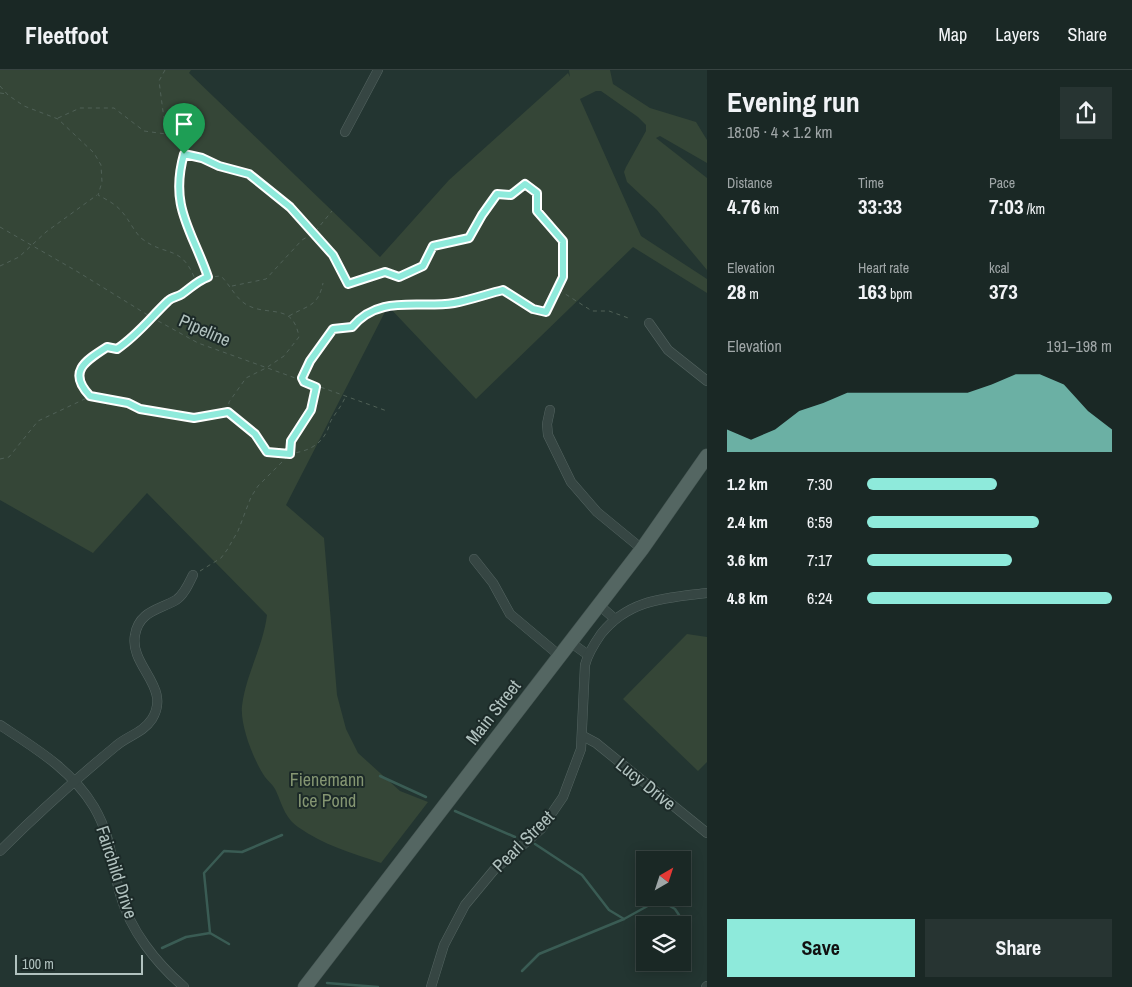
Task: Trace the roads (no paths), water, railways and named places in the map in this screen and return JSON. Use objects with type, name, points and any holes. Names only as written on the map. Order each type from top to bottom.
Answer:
[{"type":"main road","name":"Main Street","points":[[305,987],[642,549],[707,456]]},
{"type":"street","points":[[345,132],[378,70]]},
{"type":"street","points":[[648,323],[668,350],[707,381]]},
{"type":"street","points":[[550,410],[547,424],[548,435],[571,482],[597,512],[642,549]]},
{"type":"street","points":[[474,559],[493,583],[510,614],[560,656]]},
{"type":"street","points":[[0,851],[120,742],[144,729],[153,717],[156,708],[156,692],[152,681],[137,657],[134,646],[136,628],[150,612],[178,598],[193,575]]},
{"type":"street","name":"Pearl Street","points":[[431,987],[444,945],[466,905],[494,870],[541,829],[558,805],[577,764],[583,736],[583,695],[588,655],[600,636],[615,619],[631,608],[645,602],[707,593]]},
{"type":"street","points":[[599,605],[615,619]]},
{"type":"street","points":[[570,642],[588,655]]},
{"type":"street","name":"Fairchild Drive","points":[[0,725],[51,760],[75,782],[94,808],[110,841],[119,891],[127,913],[154,956],[184,987]]},
{"type":"street","name":"Lucy Drive","points":[[583,736],[596,743],[707,833]]},
{"type":"waterway","points":[[380,776],[426,797]]},
{"type":"waterway","points":[[455,811],[515,837]]},
{"type":"waterway","points":[[210,933],[204,873],[224,851],[242,852],[282,835]]},
{"type":"waterway","points":[[535,844],[582,875],[609,910],[624,919]]},
{"type":"waterway","points":[[522,971],[539,954],[624,919],[653,903],[663,902],[675,909],[679,915]]},
{"type":"waterway","points":[[162,948],[186,937],[210,933],[229,944]]},
{"type":"waterway","points":[[327,983],[378,987]]},
{"type":"park label","name":"Fienemann Ice Pond","points":[[327,790]]}]
